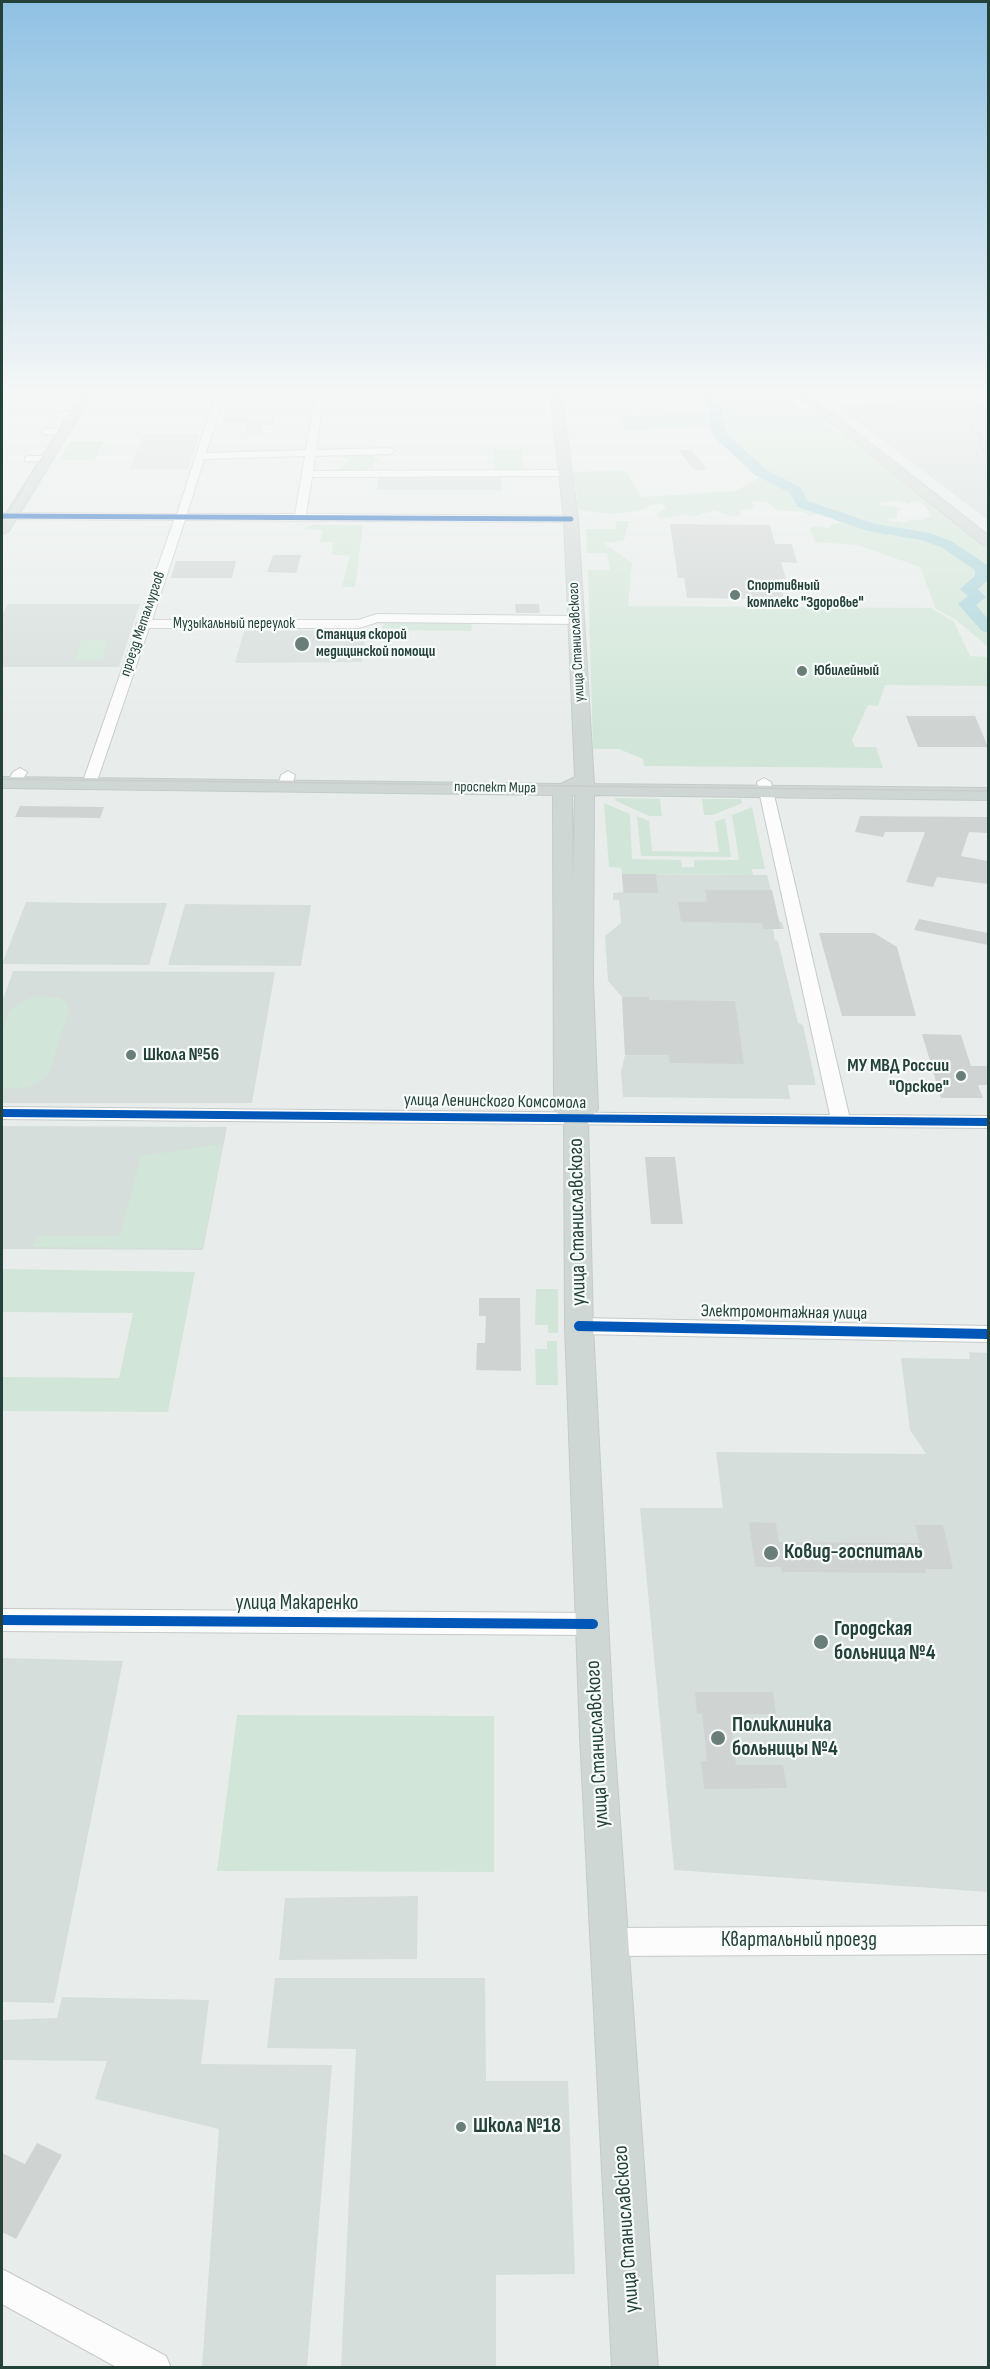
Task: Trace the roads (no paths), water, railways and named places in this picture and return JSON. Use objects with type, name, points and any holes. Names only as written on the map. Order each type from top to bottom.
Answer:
[{"type":"main road","name":"улица Станиславского","points":[[570,507],[576,620],[577,787],[566,1109],[576,1119],[579,1326],[597,1736],[635,2367]]},
{"type":"main road","points":[[943,507],[988,542]]},
{"type":"main road","points":[[2,531],[7,516]]},
{"type":"main road","name":"проспект Мира","points":[[9,778],[765,788],[988,794]]},
{"type":"main road","name":"проспект Мира","points":[[765,788],[988,783]]},
{"type":"street","name":"проезд Металлургов","points":[[91,778],[142,624],[185,507]]},
{"type":"street","points":[[300,519],[302,507]]},
{"type":"street","points":[[7,516],[571,519]]},
{"type":"street","name":"Музыкальный переулок","points":[[142,624],[359,624],[377,618],[576,620]]},
{"type":"street","points":[[765,788],[841,1121]]},
{"type":"street","name":"улица Ленинского Комсомола","points":[[2,1113],[988,1122]]},
{"type":"street","name":"Электромонтажная улица","points":[[579,1326],[988,1334]]},
{"type":"street","name":"улица Макаренко","points":[[2,1620],[593,1624]]},
{"type":"street","name":"Квартальный проезд","points":[[610,1942],[988,1940]]},
{"type":"street","points":[[2,2286],[147,2366]]},
{"type":"waterway","points":[[812,507],[873,528],[924,536],[946,544],[982,568],[983,577],[968,589],[978,597],[966,604],[988,628]]},
{"type":"tram line","points":[[2,521],[11,507]]},
{"type":"tram line","points":[[2,779],[988,791]]},
{"type":"place","name":"Спортивный комплекс \"Здоровье\"","points":[[735,595]]},
{"type":"place","name":"Станция скорой медицинской помощи","points":[[302,644]]},
{"type":"place","name":"Юбилейный","points":[[802,671]]},
{"type":"place","name":"Школа №56","points":[[131,1055]]},
{"type":"place","name":"МУ МВД России \"Орское\"","points":[[961,1076]]},
{"type":"place","name":"Ковид-госпиталь","points":[[771,1553]]},
{"type":"place","name":"Городская больница №4","points":[[821,1642]]},
{"type":"place","name":"Поликлиника больницы №4","points":[[718,1738]]},
{"type":"place","name":"Школа №18","points":[[461,2127]]}]
